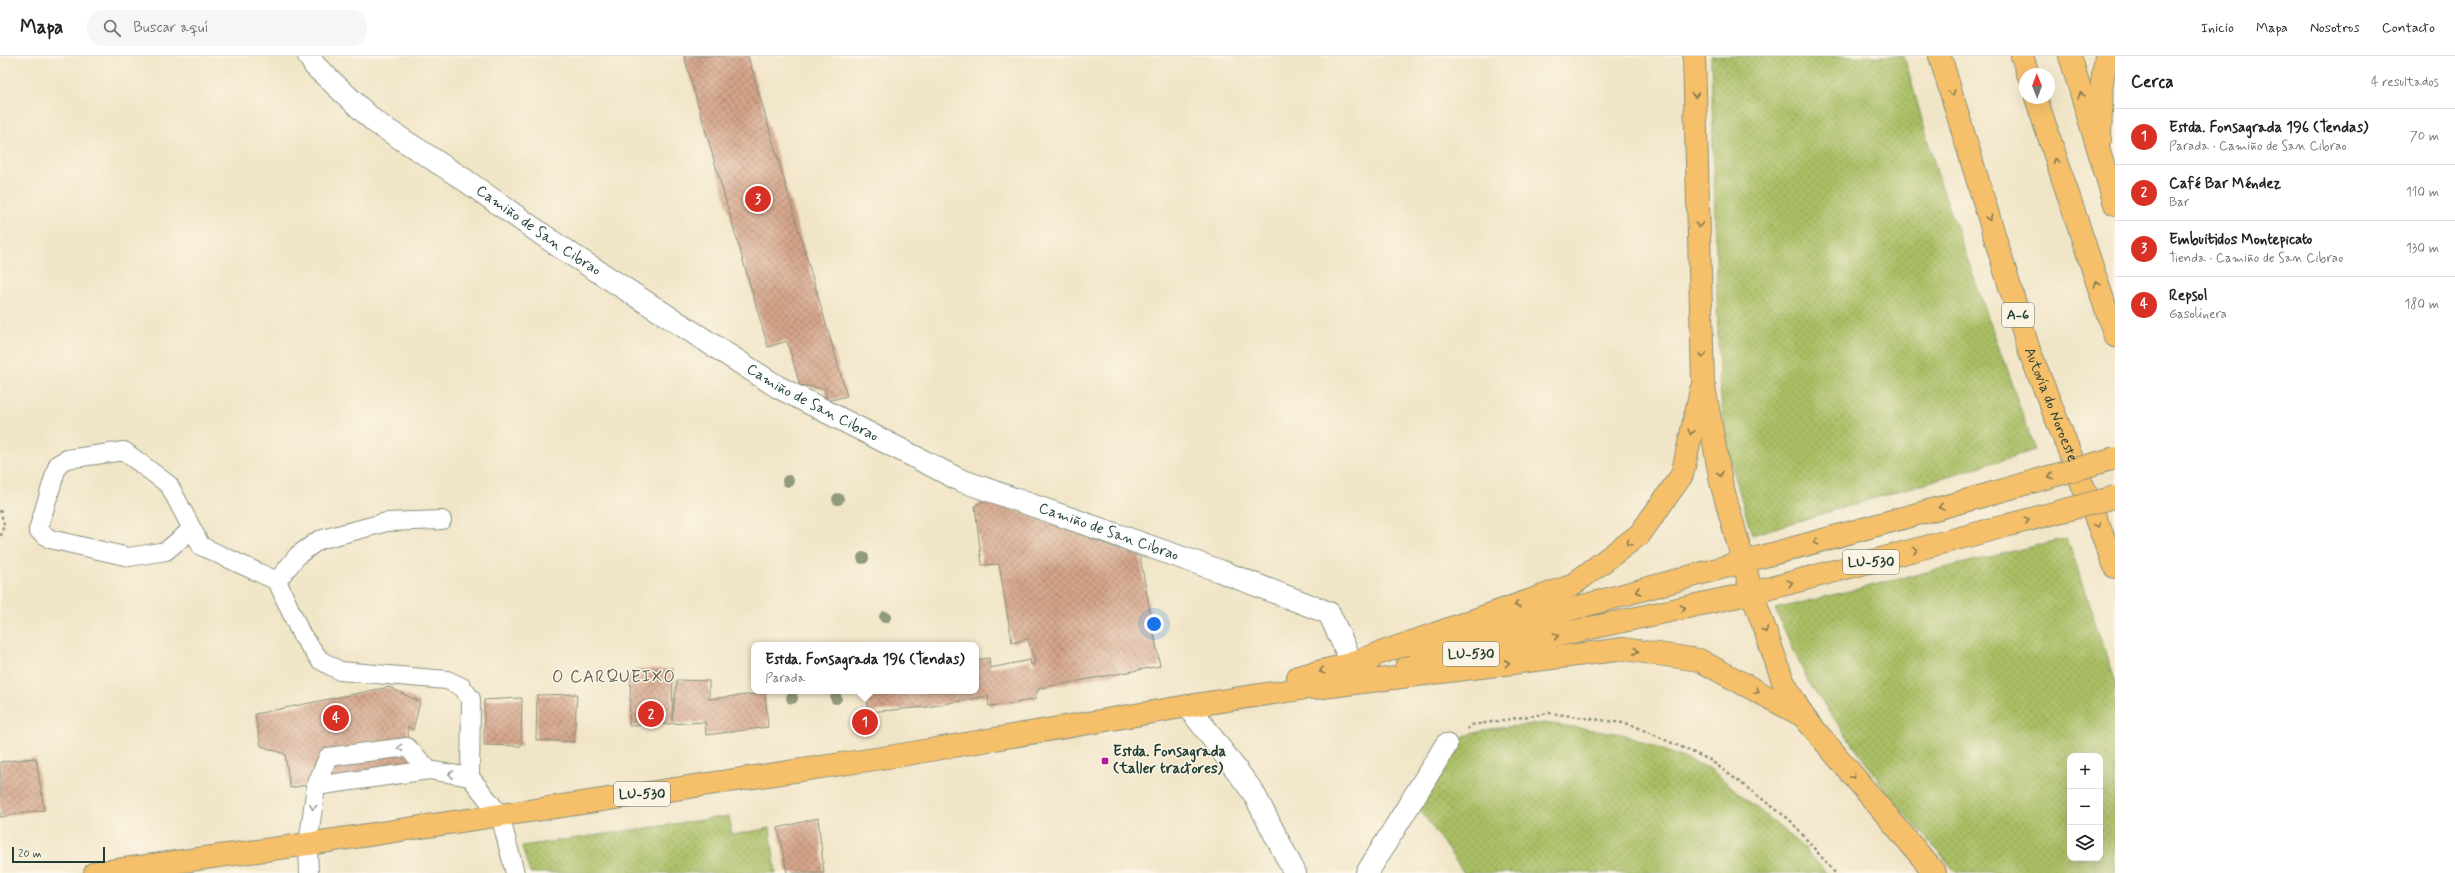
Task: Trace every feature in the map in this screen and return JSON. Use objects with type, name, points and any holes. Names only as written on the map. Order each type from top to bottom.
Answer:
[{"type":"main road","points":[[1694,56],[1703,381],[1721,482],[1752,593],[1783,681],[1803,716],[1935,873]]},
{"type":"main road","name":"Autovía do Noroeste","points":[[1940,56],[2029,350],[2115,567]]},
{"type":"main road","points":[[2022,56],[2026,68]]},
{"type":"main road","points":[[2070,56],[2100,160],[2115,204]]},
{"type":"main road","points":[[2100,160],[2102,83],[2106,56]]},
{"type":"main road","points":[[2038,104],[2115,336]]},
{"type":"main road","points":[[1352,663],[1571,586],[1640,534],[1682,475],[1703,381]]},
{"type":"main road","name":"LU-530","points":[[1188,706],[1352,663],[1503,628],[2115,458]]},
{"type":"main road","name":"LU-530","points":[[95,873],[308,844],[895,756],[1188,706],[1315,688],[1752,593],[2115,496]]},
{"type":"main road","points":[[1315,688],[1624,649],[1699,660],[1803,716]]},
{"type":"street","name":"Camiño de San Cibrao","points":[[308,56],[315,66],[375,122],[462,178],[560,247],[778,387],[960,480],[1220,571],[1330,613],[1352,663]]},
{"type":"street","points":[[1188,706],[1253,792],[1295,873]]},
{"type":"street","points":[[1367,873],[1446,744]]},
{"type":"lane","points":[[192,529],[166,551],[129,557],[50,539],[38,530],[58,464],[67,459],[124,451],[169,485],[201,546],[277,581],[301,634],[320,660],[340,671],[447,680],[462,687],[471,699],[470,778],[500,815],[515,873]]},
{"type":"lane","points":[[277,581],[298,555],[319,540],[386,522],[442,520]]},
{"type":"lane","points":[[309,873],[308,844],[316,786],[328,757],[407,747],[429,770]]},
{"type":"lane","points":[[316,786],[429,770],[470,778]]},
{"type":"path","points":[[0,510],[4,524],[0,539]]},
{"type":"path","points":[[1446,744],[1472,725],[1549,713],[1630,724],[1710,760],[1790,820],[1835,873]]},
{"type":"green space","points":[[1711,56],[1904,56],[1938,176],[2035,450],[1752,535],[1726,446],[1719,379]]},
{"type":"green space","points":[[2067,538],[2115,682],[2115,873],[1957,873],[1891,798],[1808,682],[1775,609]]},
{"type":"green space","points":[[1544,723],[1622,734],[1709,768],[1803,847],[1827,873],[1464,873],[1417,805],[1464,736],[1490,729]]},
{"type":"green space","points":[[729,816],[732,835],[770,828],[776,873],[530,873],[522,846]]},
{"type":"building","points":[[684,56],[748,56],[847,396],[827,401],[825,389],[800,385],[787,341],[768,347]]},
{"type":"building","points":[[986,499],[1140,557],[1160,666],[1040,688],[1035,695],[1036,699],[1008,704],[989,706],[988,696],[927,707],[868,712],[866,694],[979,694],[979,660],[989,658],[990,668],[1030,660],[1031,665],[1035,663],[1028,639],[1012,643],[999,564],[982,565],[975,506]]},
{"type":"building","points":[[637,669],[673,669],[672,721],[677,680],[709,681],[709,699],[765,694],[768,727],[706,735],[705,722],[629,726],[631,675]]},
{"type":"building","points":[[389,687],[420,702],[413,730],[407,726],[413,765],[290,788],[285,754],[261,746],[255,714]]},
{"type":"building","points":[[577,694],[574,742],[536,740],[537,695]]},
{"type":"building","points":[[522,698],[521,746],[484,745],[484,700]]},
{"type":"building","points":[[36,758],[44,810],[0,817],[0,762]]},
{"type":"building","points":[[818,818],[824,873],[787,873],[778,828]]},
{"type":"place","name":"Embuitidos Montepicato","points":[[758,199]]},
{"type":"place","name":"Café Bar Méndez","points":[[651,714]]},
{"type":"place","name":"Repsol","points":[[336,718]]},
{"type":"place","name":"Estda. Fonsagrada 196 (Tendas)","points":[[865,722]]},
{"type":"place","name":"Estda. Fonsagrada (taller tractores)","points":[[1105,761]]},
{"type":"district","name":"O CARQUEIXO","points":[[614,677]]}]
